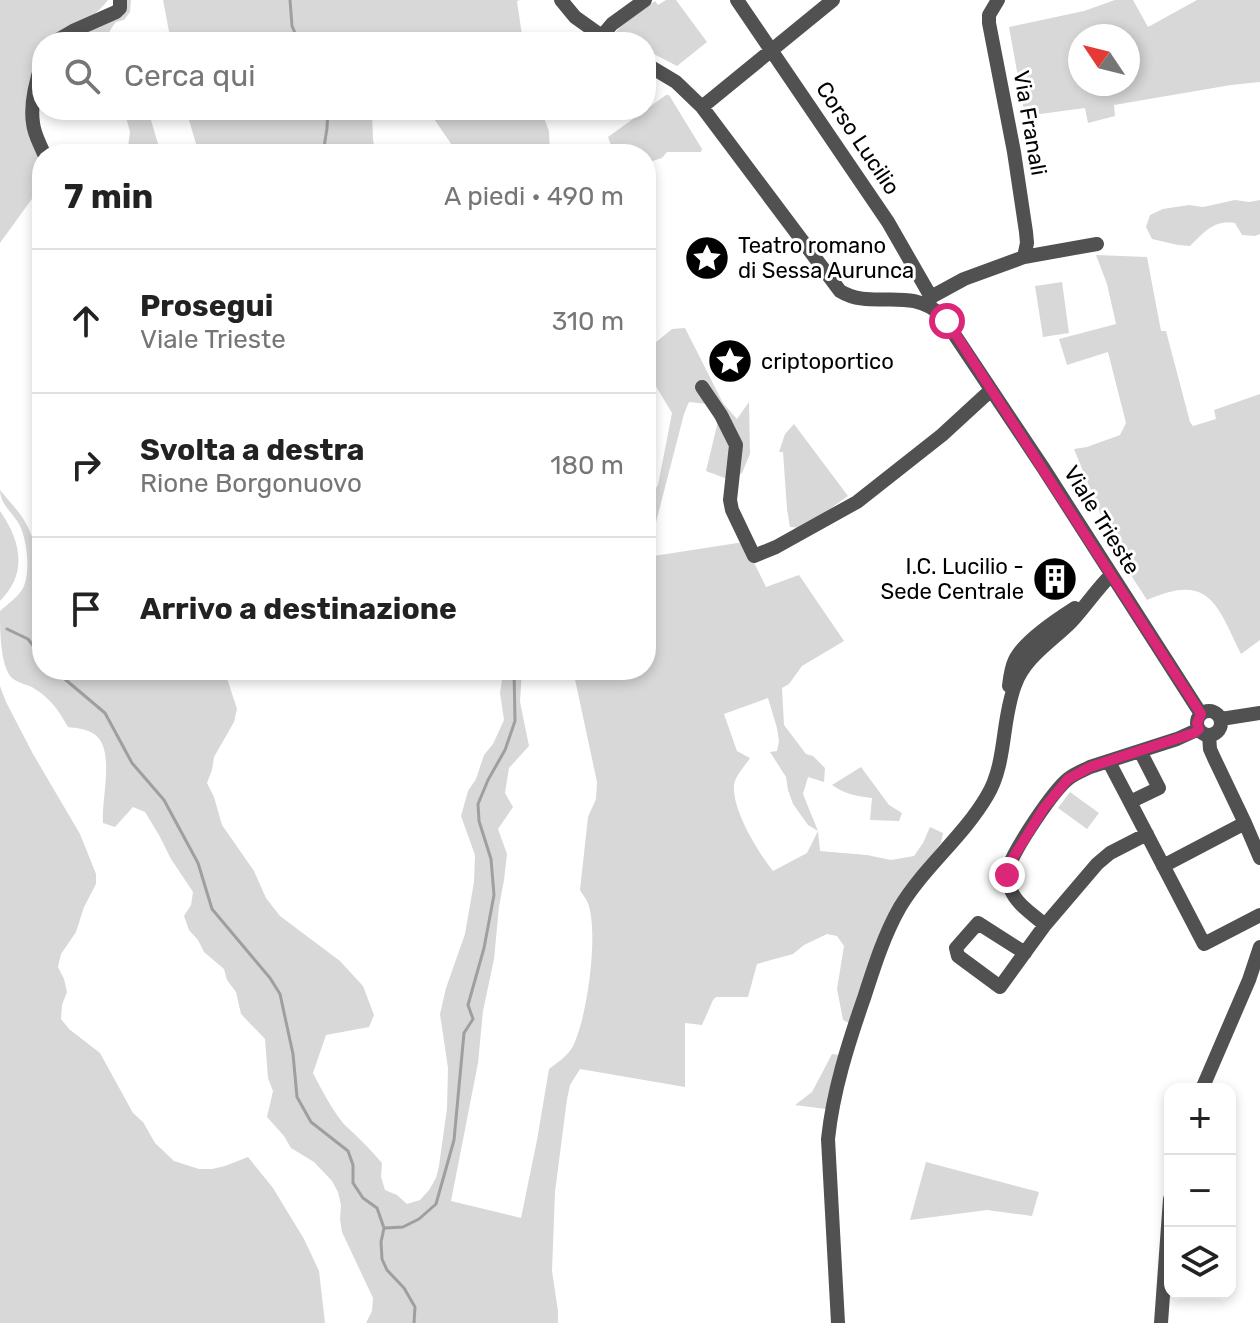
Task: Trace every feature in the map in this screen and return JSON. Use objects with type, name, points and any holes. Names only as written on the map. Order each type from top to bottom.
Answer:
[{"type":"street","points":[[71,32],[116,12],[120,8],[120,0]]},
{"type":"street","points":[[561,0],[571,13],[597,32]]},
{"type":"street","points":[[609,32],[612,24],[645,0]]},
{"type":"street","name":"Corso Lucilio","points":[[737,0],[888,222],[932,304]]},
{"type":"street","points":[[702,107],[833,0]]},
{"type":"street","name":"Via Franali","points":[[998,0],[989,15],[989,23],[1026,232],[1024,257]]},
{"type":"street","points":[[656,70],[676,82],[702,107],[840,291],[859,298],[932,304],[946,287],[975,274],[1024,257],[1097,244]]},
{"type":"street","points":[[33,120],[40,144]]},
{"type":"street","name":"Viale Trieste","points":[[932,304],[947,321],[1201,714]]},
{"type":"street","points":[[702,387],[736,445],[730,500],[754,556],[857,502],[942,435],[991,390]]},
{"type":"street","points":[[838,1323],[828,1139],[843,1065],[876,962],[900,907],[975,813],[993,785],[1008,706],[1011,669],[1018,654],[1088,600],[1111,575]]},
{"type":"street","points":[[1221,719],[1212,711],[1204,712],[1197,723],[1204,732],[1260,858]]},
{"type":"street","points":[[1221,719],[1260,713]]},
{"type":"street","points":[[1045,925],[1016,899],[1010,889],[1008,869],[1058,789],[1076,773],[1177,739],[1219,730],[1221,719]]},
{"type":"street","points":[[1130,802],[1159,788],[1140,751]]},
{"type":"street","points":[[1109,762],[1204,944],[1260,915]]},
{"type":"street","points":[[1163,866],[1245,823]]},
{"type":"street","points":[[1025,953],[978,923],[956,948],[956,953],[1000,987],[1025,953],[1045,925],[1097,864],[1110,853],[1147,834]]},
{"type":"street","points":[[1205,1083],[1260,947]]},
{"type":"street","points":[[1161,1323],[1168,1227]]},
{"type":"shaded area","points":[[0,0],[108,0],[96,13],[66,32],[32,32],[29,129],[35,144],[32,144],[32,199],[0,243]]},
{"type":"shaded area","points":[[124,0],[131,0],[130,12],[124,20],[116,22],[111,32],[81,32]]},
{"type":"shaded area","points":[[163,0],[520,0],[517,1],[522,32],[169,32]]},
{"type":"shaded area","points":[[666,0],[676,0],[707,42],[677,66],[656,55],[656,32],[616,32],[655,1],[658,5]]},
{"type":"shaded area","points":[[1115,0],[1133,0],[1148,27],[1197,0],[1260,0],[1260,82],[1114,105],[1115,116],[1088,123],[1085,108],[1025,116],[1009,27],[1084,11]]},
{"type":"shaded area","points":[[669,95],[701,152],[667,152],[656,160],[656,144],[610,144],[608,137],[631,120],[656,120],[656,102]]},
{"type":"shaded area","points":[[127,120],[151,120],[158,144],[128,144],[130,132]]},
{"type":"shaded area","points":[[189,120],[372,120],[374,144],[196,144]]},
{"type":"shaded area","points":[[435,120],[545,120],[549,131],[550,144],[451,144]]},
{"type":"shaded area","points":[[1235,200],[1260,200],[1260,234],[1242,235],[1235,223],[1221,223],[1205,231],[1190,246],[1152,239],[1146,227],[1150,215],[1163,209],[1189,205],[1203,207]]},
{"type":"shaded area","points":[[1096,255],[1147,257],[1161,331],[1166,331],[1193,426],[1216,419],[1214,410],[1260,394],[1260,640],[1241,654],[1225,621],[1209,598],[1185,590],[1147,600],[1116,552],[1074,449],[1120,435],[1126,423],[1108,352],[1067,365],[1059,339],[1116,324],[1107,284]]},
{"type":"shaded area","points":[[1062,282],[1069,333],[1043,337],[1035,286]]},
{"type":"shaded area","points":[[685,328],[723,403],[737,419],[749,402],[750,454],[742,473],[730,480],[706,471],[719,417],[709,404],[689,402],[656,522],[656,488],[672,413],[656,387],[656,342],[672,329]]},
{"type":"shaded area","points":[[794,424],[848,496],[803,528],[790,527],[783,452],[779,452],[785,434]]},
{"type":"shaded area","points":[[0,490],[24,520],[32,537],[32,680],[227,680],[237,709],[234,722],[214,757],[207,783],[222,825],[254,871],[266,898],[280,916],[340,961],[363,986],[374,1015],[369,1027],[326,1035],[313,1073],[343,1122],[382,1163],[381,1177],[385,1190],[407,1204],[420,1200],[429,1190],[439,1166],[447,1108],[448,1068],[440,1014],[465,934],[474,882],[475,855],[461,816],[484,755],[504,720],[500,693],[502,680],[521,680],[520,702],[529,746],[509,768],[505,793],[513,807],[498,829],[507,854],[504,880],[478,1063],[451,1201],[521,1218],[549,1069],[572,1048],[587,997],[592,953],[591,914],[580,890],[588,817],[596,799],[597,782],[575,680],[656,680],[656,556],[744,542],[766,587],[799,575],[844,641],[802,666],[789,684],[782,688],[784,725],[806,754],[813,756],[825,768],[824,782],[808,777],[803,794],[818,831],[820,851],[891,860],[914,856],[930,827],[943,833],[941,843],[894,905],[849,1023],[843,1020],[837,989],[844,946],[837,936],[827,934],[793,954],[757,964],[748,997],[716,997],[702,1025],[685,1023],[685,1087],[580,1069],[570,1085],[567,1099],[555,1192],[552,1271],[558,1323],[366,1323],[372,1311],[373,1298],[342,1232],[338,1192],[314,1162],[291,1148],[267,1117],[273,1091],[268,1078],[265,1039],[241,1014],[236,992],[227,980],[224,969],[204,952],[189,930],[184,916],[191,905],[193,892],[145,812],[133,807],[115,827],[103,823],[106,762],[101,741],[88,731],[68,727],[46,697],[15,680],[8,672],[2,647],[0,611],[23,588],[27,556],[22,530],[4,504]],"holes":[[[768,698],[779,741],[777,751],[770,752],[786,777],[793,804],[808,825],[818,831],[807,853],[773,871],[754,842],[734,795],[738,775],[750,758],[737,751],[724,714]]]},
{"type":"shaded area","points":[[0,511],[17,545],[18,568],[9,590],[0,601]]},
{"type":"shaded area","points":[[0,686],[33,754],[80,834],[96,874],[96,884],[76,932],[61,954],[58,967],[67,992],[61,1019],[100,1053],[133,1113],[143,1122],[155,1143],[174,1161],[199,1169],[212,1169],[248,1157],[273,1188],[319,1271],[325,1323],[0,1323]]},
{"type":"shaded area","points":[[861,767],[889,805],[902,813],[899,821],[870,820],[872,798],[846,793],[832,785]]},
{"type":"shaded area","points":[[1070,792],[1099,813],[1087,829],[1058,808]]},
{"type":"shaded area","points":[[832,1054],[840,1055],[826,1109],[795,1105],[812,1092]]},
{"type":"shaded area","points":[[926,1162],[1039,1192],[1032,1216],[987,1210],[910,1220]]},
{"type":"waterway","points":[[290,0],[295,32]]},
{"type":"waterway","points":[[325,144],[327,120]]},
{"type":"waterway","points":[[7,629],[32,644]]},
{"type":"waterway","points":[[66,680],[105,713],[132,763],[164,800],[198,863],[212,909],[280,994],[293,1054],[297,1097],[311,1122],[348,1151],[353,1165],[353,1183],[363,1198],[377,1208],[384,1228],[382,1259],[415,1307],[414,1323]]},
{"type":"waterway","points":[[385,1228],[403,1227],[419,1219],[436,1204],[454,1140],[464,1033],[473,1019],[468,1005],[484,948],[494,895],[491,859],[479,821],[478,804],[505,750],[515,721],[514,680]]},
{"type":"place","name":"Teatro romano di Sessa Aurunca","points":[[707,258]]},
{"type":"place","name":"criptoportico","points":[[730,361]]},
{"type":"place","name":"I.C. Lucilio - Sede Centrale","points":[[1055,579]]},
{"type":"route","points":[[947,321],[1201,714],[1197,723],[1199,729],[1194,733],[1090,767],[1068,779],[1044,808],[1011,861],[1007,875]]}]
